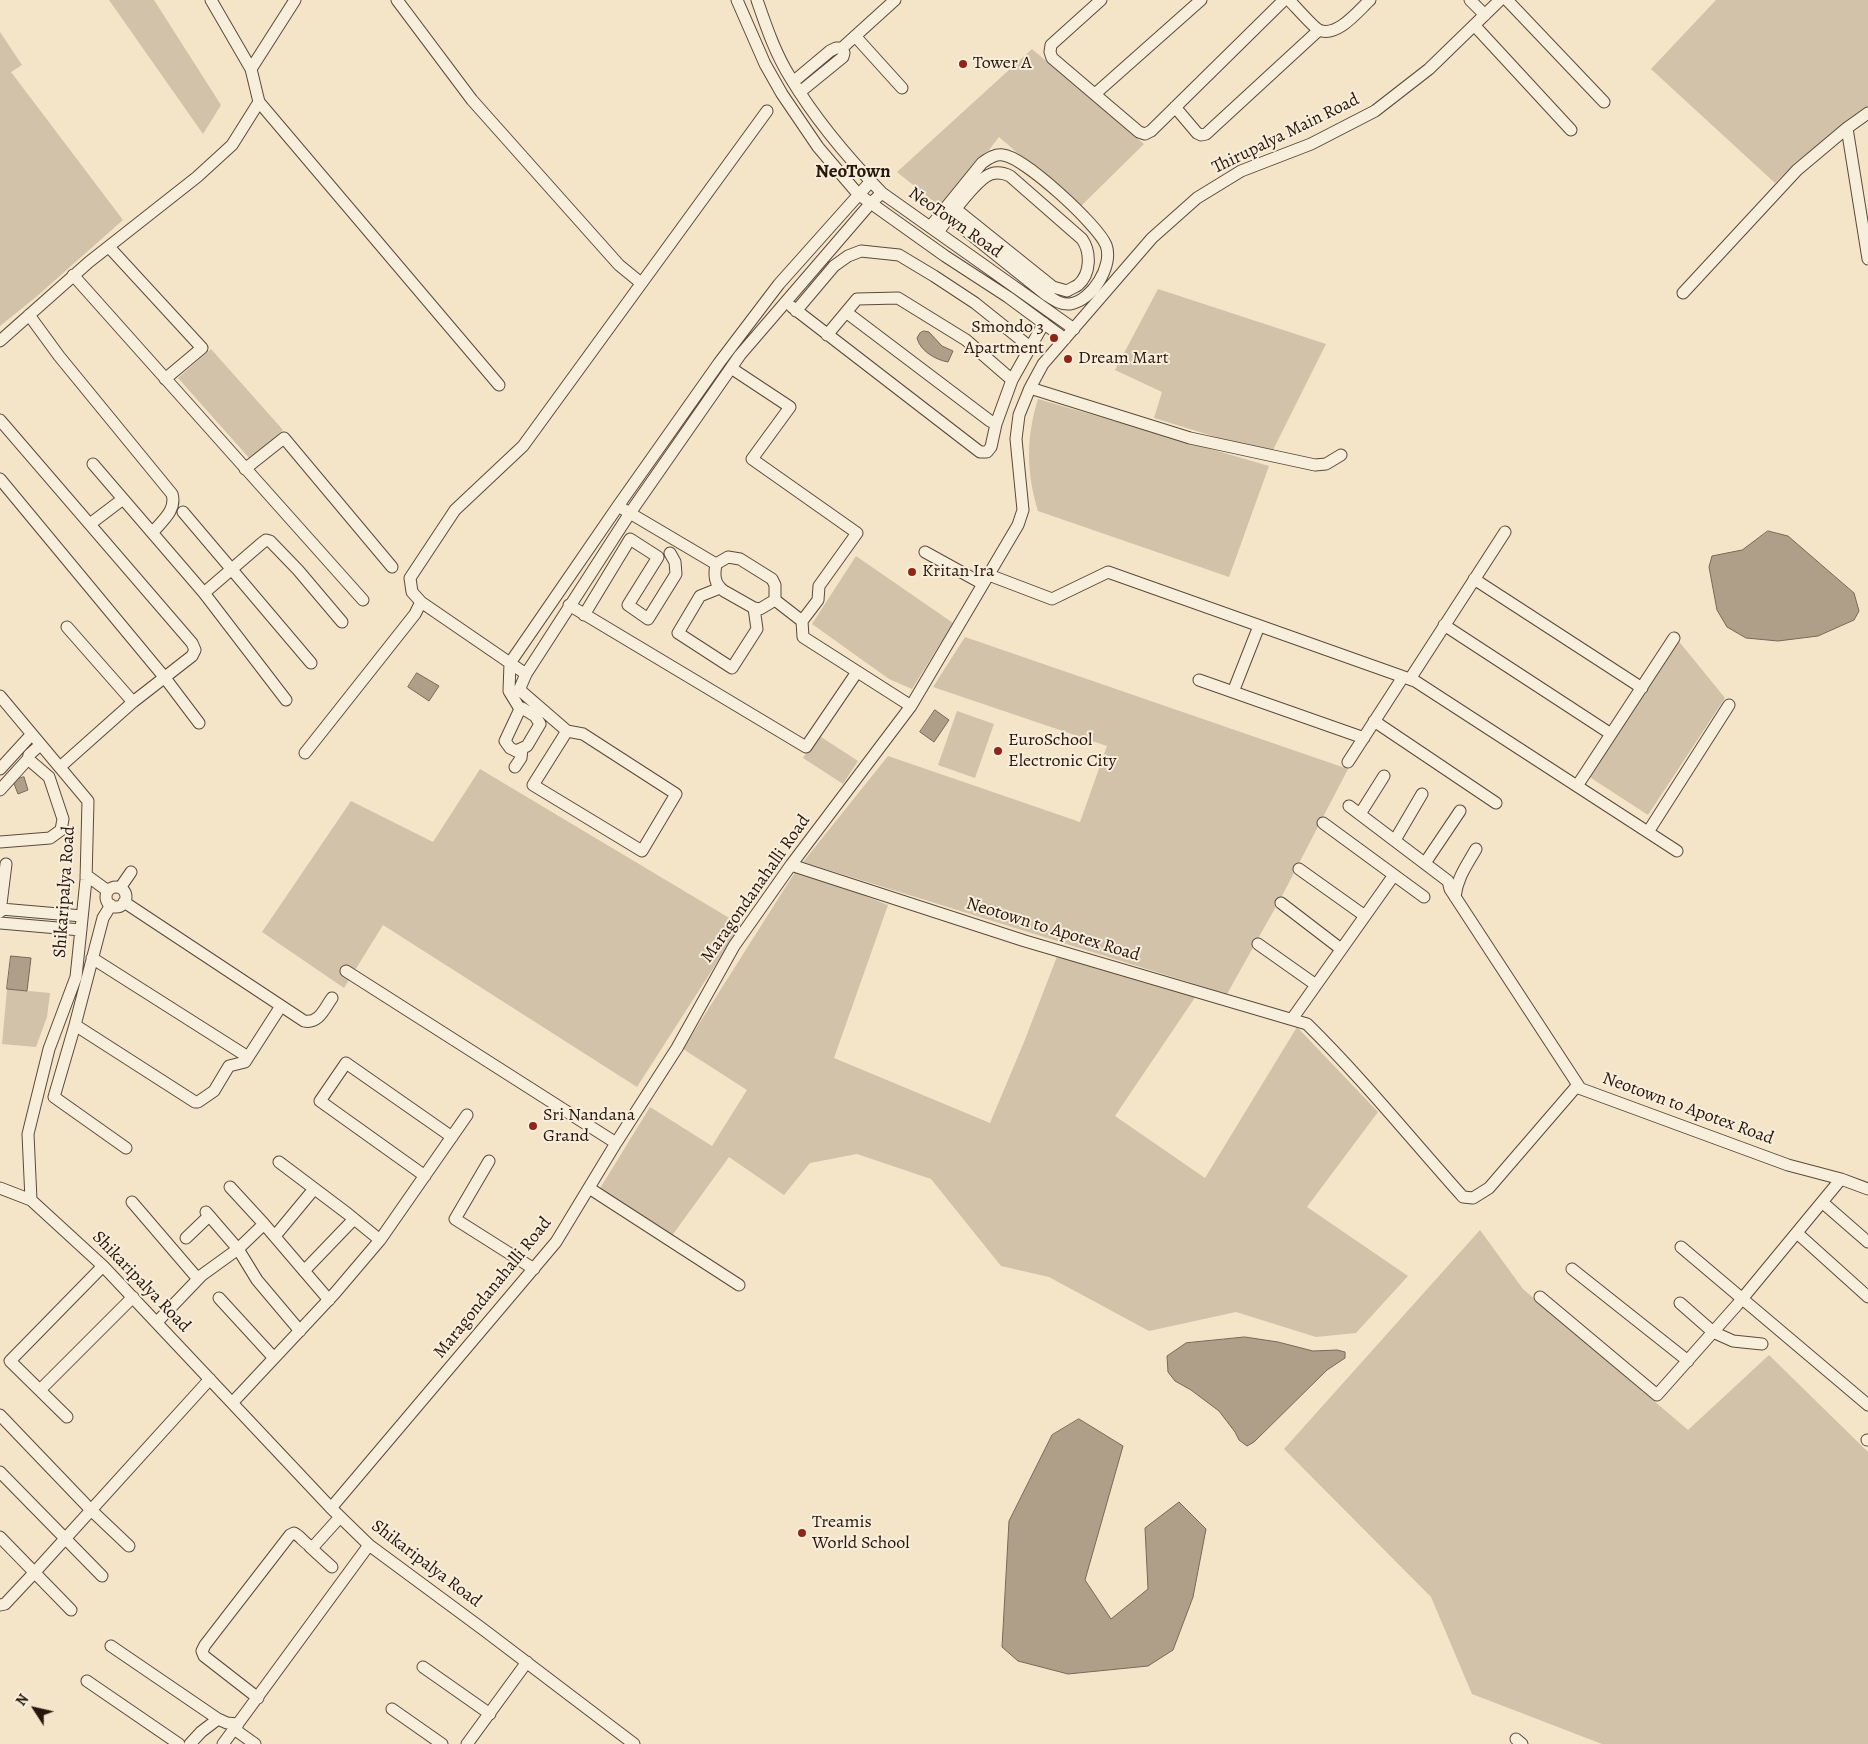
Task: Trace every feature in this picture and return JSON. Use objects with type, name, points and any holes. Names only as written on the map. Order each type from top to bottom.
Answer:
[{"type":"street","points":[[210,0],[251,69],[259,102],[499,384]]},
{"type":"street","points":[[251,69],[295,0]]},
{"type":"street","points":[[397,0],[472,100],[619,264],[641,283]]},
{"type":"street","name":"NeoTown Road","points":[[737,0],[782,94],[818,147],[858,194],[945,256],[1008,297],[1044,328],[1065,339]]},
{"type":"street","name":"NeoTown Road","points":[[757,0],[769,35],[793,82],[818,118],[882,193],[1074,329]]},
{"type":"street","points":[[793,82],[830,51],[842,48],[895,0]]},
{"type":"street","points":[[1102,0],[1051,45],[1050,52],[1052,58],[1139,132],[1145,134],[1151,131],[1284,0]]},
{"type":"street","points":[[1095,94],[1201,0]]},
{"type":"street","points":[[1289,0],[1318,30],[1328,32],[1337,30],[1370,0]]},
{"type":"street","points":[[1470,0],[1485,15]]},
{"type":"street","points":[[1507,0],[1604,102]]},
{"type":"street","name":"Thirupalya Main Road","points":[[1074,329],[1152,238],[1197,198],[1240,171],[1310,144],[1375,111],[1429,69],[1485,15],[1495,1]]},
{"type":"street","points":[[1474,25],[1571,130]]},
{"type":"street","points":[[1175,107],[1197,133],[1201,135],[1206,134],[1318,30]]},
{"type":"street","points":[[855,36],[902,88]]},
{"type":"street","points":[[800,92],[843,57],[842,48]]},
{"type":"street","points":[[0,341],[73,275],[197,177],[232,145],[259,102]]},
{"type":"street","points":[[526,674],[420,602],[412,592],[410,578],[455,510],[523,446],[767,111]]},
{"type":"street","points":[[1683,293],[1797,170],[1868,113]]},
{"type":"street","points":[[1847,128],[1868,259]]},
{"type":"street","points":[[934,229],[982,163],[992,156],[1003,155],[1017,160],[1065,198],[1100,234],[1106,246],[1108,260],[1104,273],[1084,297],[1077,302],[1068,304],[1059,302],[1045,294],[953,214]]},
{"type":"street","points":[[934,229],[953,214],[986,176],[997,173],[1010,176],[1082,239],[1086,245],[1089,264],[1083,279],[1077,286],[1067,291],[1053,287],[953,214]]},
{"type":"street","points":[[520,709],[505,741],[510,748],[516,751],[527,746],[540,724],[535,716],[522,708],[520,709],[509,691],[510,664],[719,363],[779,284],[871,181]]},
{"type":"street","points":[[791,307],[870,204],[882,193]]},
{"type":"street","points":[[109,247],[202,348],[165,379]]},
{"type":"street","points":[[567,731],[533,785],[642,851],[676,794],[583,734],[567,731],[522,692],[520,688],[526,674],[569,605],[630,513],[731,368],[834,266],[848,256],[862,251],[899,255],[975,303],[1030,347]]},
{"type":"street","points":[[73,275],[363,600]]},
{"type":"street","points":[[827,335],[857,299],[898,298],[966,340],[1012,380]]},
{"type":"street","points":[[791,307],[980,452],[987,452],[991,447],[996,424],[1012,380],[1030,347],[1044,328]]},
{"type":"street","points":[[846,312],[996,424]]},
{"type":"street","points":[[29,315],[59,356],[172,494],[174,505],[153,532]]},
{"type":"street","name":"Maragondanahalli Road","points":[[331,1508],[556,1242],[677,1048],[734,946],[791,865],[911,706],[1018,525],[1023,510],[1016,439],[1019,415],[1030,388],[1044,364],[1074,329]]},
{"type":"street","points":[[731,368],[790,407],[752,459],[857,533],[819,586],[818,600],[802,621],[803,637],[911,706]]},
{"type":"street","points":[[1030,388],[1199,440],[1315,465],[1326,464],[1341,455]]},
{"type":"street","points":[[0,420],[196,650],[192,656],[165,678],[132,702],[60,767]]},
{"type":"street","points":[[245,469],[284,438],[392,568]]},
{"type":"street","points":[[93,464],[204,593],[286,700]]},
{"type":"street","points":[[0,479],[165,678],[199,722]]},
{"type":"street","points":[[90,524],[123,499]]},
{"type":"street","points":[[618,506],[716,564]]},
{"type":"street","points":[[183,512],[311,663]]},
{"type":"street","points":[[1348,762],[1374,721],[1444,625],[1505,532]]},
{"type":"street","points":[[584,615],[630,539],[658,557]]},
{"type":"street","points":[[204,593],[262,543],[270,540],[342,622]]},
{"type":"street","points":[[670,553],[676,574],[648,619],[628,605],[658,557],[670,553],[678,541]]},
{"type":"street","points":[[925,552],[986,579],[1052,599],[1108,572],[1415,681],[1677,851]]},
{"type":"street","points":[[716,564],[728,557],[740,559],[772,578],[775,585],[775,600]]},
{"type":"street","points":[[716,564],[714,577],[720,588],[754,608],[760,609],[775,600]]},
{"type":"street","points":[[1474,579],[1642,688]]},
{"type":"street","points":[[720,588],[700,596],[678,633],[732,668],[757,629],[754,608]]},
{"type":"street","points":[[775,600],[802,621]]},
{"type":"street","points":[[305,754],[415,614],[420,602]]},
{"type":"street","points":[[569,605],[806,747],[857,672]]},
{"type":"street","points":[[1444,625],[1611,734]]},
{"type":"street","points":[[1233,692],[1259,626]]},
{"type":"street","points":[[68,627],[132,702]]},
{"type":"street","points":[[1577,786],[1674,638]]},
{"type":"street","points":[[1199,680],[1364,738]]},
{"type":"street","name":"Shikaripalya Road","points":[[0,696],[88,801],[86,875],[76,977],[49,1049],[36,1094],[28,1134],[31,1200],[104,1266],[331,1508],[369,1545],[527,1662],[620,1740],[634,1744]]},
{"type":"street","points":[[1648,832],[1729,706]]},
{"type":"street","points":[[1374,721],[1496,803]]},
{"type":"street","points":[[1,765],[32,734]]},
{"type":"street","points":[[0,790],[43,747]]},
{"type":"street","points":[[515,767],[521,758],[522,749]]},
{"type":"street","points":[[0,842],[50,838],[62,827],[63,819],[49,777],[30,759]]},
{"type":"street","points":[[1360,814],[1384,776]]},
{"type":"street","points":[[1394,840],[1422,794]]},
{"type":"street","points":[[1348,806],[1448,881],[1455,897],[1578,1088]]},
{"type":"street","points":[[1425,863],[1460,811]]},
{"type":"street","points":[[1323,823],[1424,897]]},
{"type":"street","points":[[1455,897],[1457,885],[1464,868],[1476,849]]},
{"type":"street","points":[[6,864],[0,910],[82,916]]},
{"type":"street","name":"Neotown to Apotex Road","points":[[791,865],[1025,941],[1307,1024],[1329,1045],[1401,1124],[1463,1196],[1473,1198],[1489,1188],[1578,1088],[1788,1165],[1841,1179],[1868,1189]]},
{"type":"street","points":[[1299,868],[1365,916]]},
{"type":"street","points":[[120,888],[131,872]]},
{"type":"street","points":[[86,875],[108,891]]},
{"type":"street","points":[[1292,1019],[1394,875]]},
{"type":"street","points":[[108,891],[120,888]]},
{"type":"street","points":[[111,905],[117,906],[124,902],[126,896],[120,888]]},
{"type":"street","points":[[108,891],[107,897],[111,905]]},
{"type":"street","points":[[124,902],[304,1021],[310,1023],[317,1020],[332,998]]},
{"type":"street","points":[[1281,903],[1341,949]]},
{"type":"street","points":[[54,1098],[103,918],[111,905]]},
{"type":"street","points":[[0,923],[81,930]]},
{"type":"street","points":[[1258,944],[1316,985]]},
{"type":"street","points":[[92,958],[248,1057]]},
{"type":"street","points":[[346,971],[616,1143]]},
{"type":"street","points":[[75,1025],[195,1102],[198,1102],[214,1091],[229,1066],[242,1064],[281,1006]]},
{"type":"street","points":[[425,1176],[320,1101],[346,1063],[452,1137]]},
{"type":"street","points":[[36,1094],[54,1098],[64,1103],[126,1148]]},
{"type":"street","points":[[232,1403],[329,1300],[380,1240],[467,1115]]},
{"type":"street","points":[[489,1161],[455,1219],[534,1269]]},
{"type":"street","points":[[279,1162],[380,1240]]},
{"type":"street","points":[[1540,1297],[1658,1395],[1742,1299],[1841,1179]]},
{"type":"street","points":[[230,1187],[275,1236],[329,1300]]},
{"type":"street","points":[[0,1188],[31,1200]]},
{"type":"street","points":[[588,1188],[738,1285]]},
{"type":"street","points":[[275,1236],[314,1189]]},
{"type":"street","points":[[132,1202],[198,1280]]},
{"type":"street","points":[[1822,1202],[1868,1242]]},
{"type":"street","points":[[186,1238],[207,1214],[238,1249],[257,1280],[300,1331]]},
{"type":"street","points":[[304,1271],[354,1219]]},
{"type":"street","points":[[157,1322],[198,1280],[238,1249],[264,1224]]},
{"type":"street","points":[[1797,1233],[1868,1297]]},
{"type":"street","points":[[1680,1247],[1868,1405]]},
{"type":"street","points":[[67,1417],[10,1361],[104,1266]]},
{"type":"street","points":[[1572,1269],[1688,1361]]},
{"type":"street","points":[[40,1390],[133,1298]]},
{"type":"street","points":[[219,1298],[274,1358]]},
{"type":"street","points":[[1680,1303],[1713,1332],[1733,1341],[1762,1344]]},
{"type":"street","points":[[0,1605],[5,1604],[34,1573],[210,1379]]},
{"type":"street","points":[[0,1415],[91,1510],[130,1546]]},
{"type":"street","points":[[0,1472],[102,1576]]},
{"type":"street","points":[[310,1547],[340,1517]]},
{"type":"street","points":[[258,1698],[204,1656],[202,1651],[290,1535],[298,1535],[332,1567]]},
{"type":"street","points":[[0,1537],[71,1610]]},
{"type":"street","points":[[223,1744],[369,1545]]},
{"type":"street","points":[[111,1646],[218,1719],[236,1726],[255,1744]]},
{"type":"street","points":[[467,1744],[527,1662]]},
{"type":"street","points":[[423,1667],[490,1714]]},
{"type":"street","points":[[87,1681],[180,1744]]},
{"type":"street","points":[[392,1709],[442,1744]]},
{"type":"street","points":[[190,1744],[201,1732],[218,1719]]},
{"type":"shaded area","points":[[109,0],[154,0],[221,105],[203,134]]},
{"type":"shaded area","points":[[1716,0],[1868,0],[1868,106],[1796,162],[1775,183],[1651,69]]},
{"type":"shaded area","points":[[0,32],[22,65],[11,72],[123,220],[36,297],[0,326]]},
{"type":"shaded area","points":[[1032,49],[1144,144],[1080,207],[999,137],[943,209],[897,172]]},
{"type":"shaded area","points":[[1158,289],[1326,344],[1271,454],[1154,418],[1162,392],[1115,370]]},
{"type":"shaded area","points":[[924,331],[929,332],[942,346],[953,351],[948,362],[934,357],[921,347],[917,338]]},
{"type":"shaded area","points":[[211,349],[283,430],[250,459],[178,378]]},
{"type":"shaded area","points":[[1038,399],[1269,466],[1229,577],[1038,511],[1031,483],[1029,455],[1031,427]]},
{"type":"shaded area","points":[[1768,531],[1788,536],[1854,593],[1859,611],[1854,620],[1818,636],[1778,641],[1746,638],[1727,627],[1717,610],[1709,567],[1712,556],[1742,550]]},
{"type":"shaded area","points":[[856,556],[953,623],[912,689],[889,679],[812,624]]},
{"type":"shaded area","points":[[965,637],[1348,769],[1283,894],[1227,994],[803,862],[888,756],[1080,822],[1107,746],[933,687]]},
{"type":"shaded area","points":[[1677,639],[1725,698],[1648,815],[1588,776]]},
{"type":"shaded area","points":[[417,673],[439,686],[429,701],[408,687]]},
{"type":"shaded area","points":[[935,710],[949,720],[934,742],[920,732]]},
{"type":"shaded area","points":[[957,711],[994,724],[975,778],[938,765]]},
{"type":"shaded area","points":[[818,735],[858,761],[843,784],[803,758]]},
{"type":"shaded area","points":[[480,769],[741,925],[637,1087],[383,925],[344,988],[262,932],[351,801],[433,842]]},
{"type":"shaded area","points":[[24,777],[28,790],[18,794],[13,781]]},
{"type":"shaded area","points":[[797,869],[888,905],[834,1058],[990,1123],[1058,954],[1196,996],[1115,1116],[1205,1178],[1297,1027],[1378,1112],[1307,1207],[1408,1276],[1356,1333],[1316,1337],[1236,1312],[1149,1331],[1049,1277],[1001,1266],[931,1179],[857,1154],[810,1163],[784,1195],[729,1157],[671,1237],[599,1190],[650,1107],[712,1146],[747,1090],[683,1049]]},
{"type":"shaded area","points":[[11,956],[31,958],[27,991],[7,989]]},
{"type":"shaded area","points":[[7,989],[50,993],[47,1017],[36,1047],[2,1044]]},
{"type":"shaded area","points":[[1480,1230],[1523,1289],[1688,1430],[1769,1355],[1868,1452],[1868,1744],[1602,1744],[1472,1694],[1431,1597],[1284,1449]]},
{"type":"shaded area","points":[[1245,1337],[1278,1342],[1313,1351],[1337,1350],[1345,1352],[1345,1358],[1327,1370],[1254,1442],[1247,1446],[1239,1440],[1219,1411],[1191,1390],[1175,1381],[1168,1372],[1167,1356],[1186,1343]]},
{"type":"shaded area","points":[[1079,1419],[1123,1446],[1085,1580],[1111,1619],[1148,1589],[1145,1528],[1179,1502],[1206,1529],[1193,1597],[1173,1650],[1148,1666],[1068,1674],[1018,1661],[1002,1647],[1009,1521],[1052,1435]]},
{"type":"place","name":"Tower A","points":[[963,64]]},
{"type":"place","name":"Smondo 3 Apartment","points":[[1054,338]]},
{"type":"place","name":"Dream Mart","points":[[1068,359]]},
{"type":"place","name":"Kritan Ira","points":[[912,572]]},
{"type":"place","name":"EuroSchool Electronic City","points":[[998,751]]},
{"type":"place","name":"Sri Nandana Grand","points":[[533,1126]]},
{"type":"place","name":"Treamis World School","points":[[802,1533]]},
{"type":"district","name":"NeoTown","points":[[853,172]]}]
